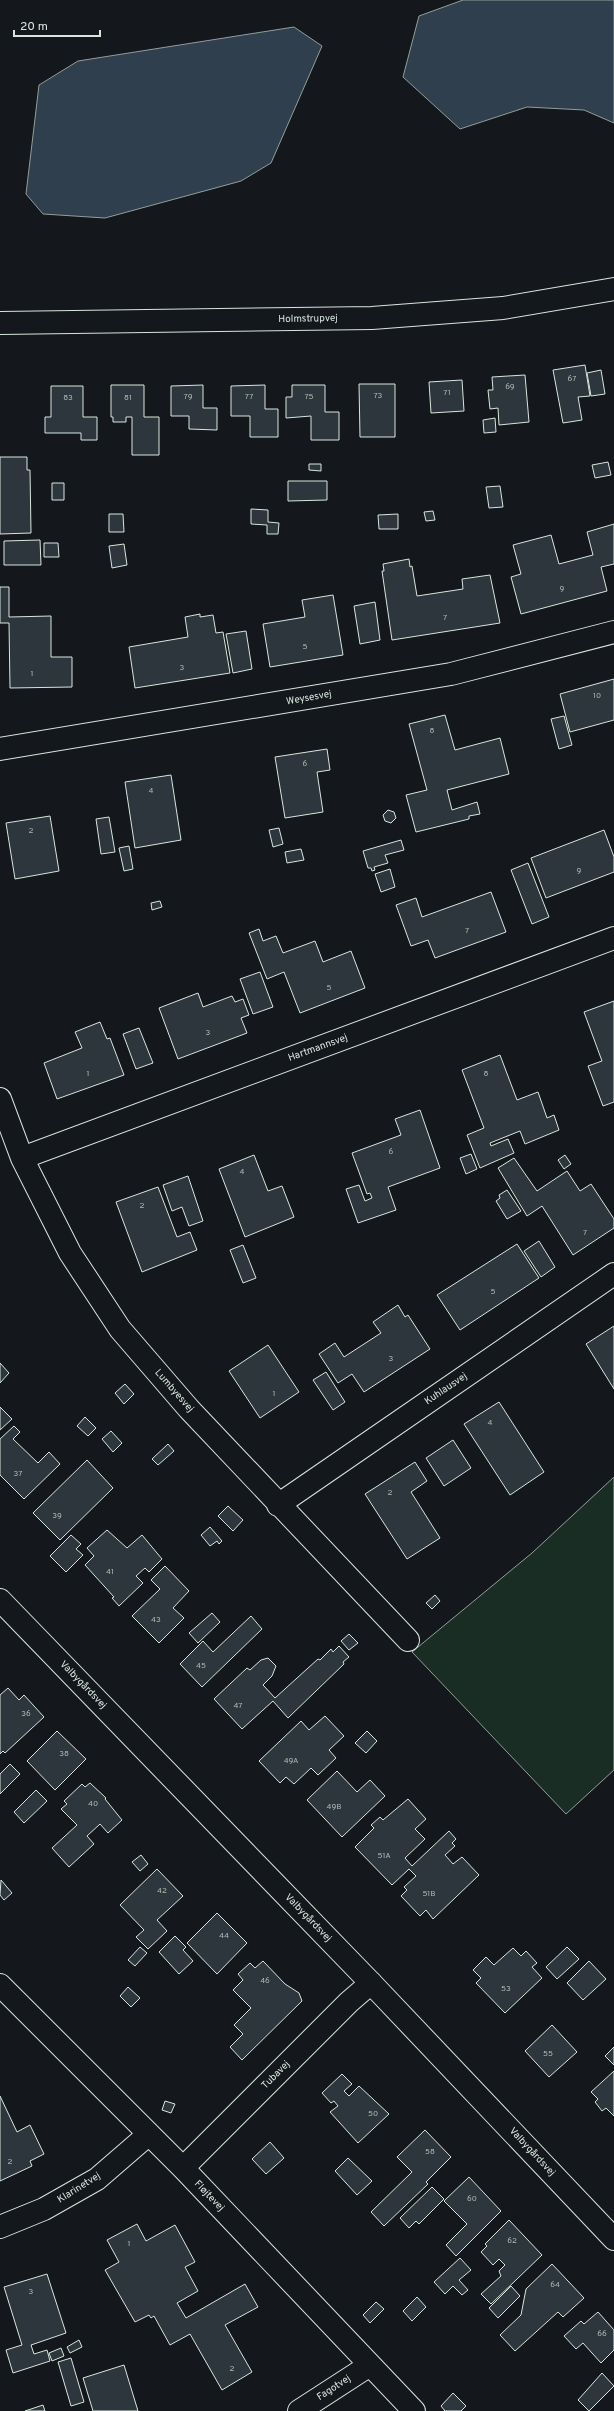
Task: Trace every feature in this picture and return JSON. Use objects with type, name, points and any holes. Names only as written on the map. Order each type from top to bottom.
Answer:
[{"type":"street","name":"Holmstrupvej","points":[[0,323],[372,318],[503,308],[614,289]]},
{"type":"street","name":"Weysesvej","points":[[0,749],[451,674],[614,632]]},
{"type":"street","name":"Hartmannsvej","points":[[22,1158],[614,938]]},
{"type":"street","name":"Lumbyesvej","points":[[0,1099],[22,1158],[70,1253],[120,1329],[189,1409],[408,1640]]},
{"type":"street","name":"Kuhlausvej","points":[[278,1504],[614,1274]]},
{"type":"street","name":"Valbygårdsvej","points":[[0,1600],[371,1983],[614,2239]]},
{"type":"street","name":"Tubavej","points":[[183,2168],[349,2002],[371,1983]]},
{"type":"street","name":"Fløjtevej","points":[[0,1985],[183,2168],[414,2411]]},
{"type":"street","name":"Klarinetvej","points":[[0,2227],[44,2209],[97,2179],[149,2134]]},
{"type":"street","name":"Fagotvej","points":[[299,2411],[370,2365]]},
{"type":"green space","points":[[614,1477],[614,1770],[566,1814],[412,1652],[532,1553]]},
{"type":"water","points":[[463,0],[614,0],[614,123],[584,110],[527,107],[460,129],[403,77],[419,16]]},
{"type":"water","points":[[294,27],[322,46],[271,163],[241,181],[105,218],[43,214],[26,194],[39,85],[78,61]]},
{"type":"building","points":[[585,365],[590,396],[578,397],[582,420],[563,423],[553,370]]},
{"type":"building","points":[[601,370],[605,394],[591,396],[587,373]]},
{"type":"building","points":[[525,375],[529,422],[499,425],[498,408],[490,409],[488,390],[493,390],[492,377]]},
{"type":"building","points":[[462,380],[464,411],[431,413],[429,382]]},
{"type":"building","points":[[359,384],[395,384],[395,437],[360,437]]},
{"type":"building","points":[[111,385],[144,385],[144,417],[159,417],[159,455],[132,455],[132,417],[126,417],[126,422],[113,422],[113,417],[111,417]]},
{"type":"building","points":[[203,385],[203,408],[217,408],[217,430],[189,429],[189,416],[171,416],[171,386]]},
{"type":"building","points":[[265,385],[265,409],[278,409],[278,437],[250,437],[250,416],[231,416],[231,386]]},
{"type":"building","points":[[292,385],[325,385],[325,412],[339,412],[339,440],[311,440],[311,416],[286,418],[286,397],[292,397]]},
{"type":"building","points":[[51,386],[83,386],[83,417],[97,417],[97,440],[81,440],[81,433],[45,433],[45,417],[51,417]]},
{"type":"building","points":[[495,418],[496,432],[484,433],[483,420]]},
{"type":"building","points":[[0,457],[27,457],[27,470],[30,470],[31,533],[0,534]]},
{"type":"building","points":[[608,462],[611,475],[595,478],[592,465]]},
{"type":"building","points":[[309,464],[321,464],[321,471],[309,470]]},
{"type":"building","points":[[288,481],[327,481],[327,500],[288,501]]},
{"type":"building","points":[[52,483],[64,483],[64,500],[52,500]]},
{"type":"building","points":[[500,486],[503,507],[489,508],[486,487]]},
{"type":"building","points":[[251,509],[268,510],[268,522],[279,523],[278,534],[267,534],[267,525],[251,524]]},
{"type":"building","points":[[433,511],[435,520],[426,521],[424,512]]},
{"type":"building","points":[[109,514],[123,514],[124,532],[109,532]]},
{"type":"building","points":[[398,514],[398,529],[379,529],[378,515]]},
{"type":"building","points":[[614,524],[614,564],[601,567],[607,591],[521,614],[511,577],[521,574],[513,545],[551,535],[559,564],[593,555],[587,532]]},
{"type":"building","points":[[40,540],[41,565],[4,565],[4,541]]},
{"type":"building","points":[[44,543],[58,543],[59,557],[44,557]]},
{"type":"building","points":[[124,544],[127,565],[112,568],[109,546]]},
{"type":"building","points":[[409,559],[410,567],[412,566],[417,596],[463,589],[462,579],[490,575],[500,623],[392,640],[382,571],[384,571],[383,564]]},
{"type":"building","points":[[0,587],[9,587],[9,617],[51,616],[51,657],[72,657],[72,687],[10,688],[9,623],[0,623]]},
{"type":"building","points":[[333,595],[343,655],[270,667],[263,624],[305,617],[302,600]]},
{"type":"building","points":[[375,602],[380,640],[360,644],[354,606]]},
{"type":"building","points":[[200,614],[200,617],[213,615],[216,633],[223,632],[230,673],[135,688],[129,647],[188,637],[185,617]]},
{"type":"building","points":[[246,631],[252,669],[233,673],[226,634]]},
{"type":"building","points":[[614,679],[614,720],[570,732],[560,694]]},
{"type":"building","points":[[445,715],[455,750],[500,738],[509,774],[447,790],[452,810],[477,802],[480,814],[469,816],[469,819],[416,832],[406,795],[427,790],[409,724]]},
{"type":"building","points":[[564,716],[572,745],[559,749],[551,719]]},
{"type":"building","points":[[327,749],[330,770],[317,772],[323,812],[285,818],[275,757]]},
{"type":"building","points":[[171,775],[181,840],[135,848],[125,782]]},
{"type":"building","points":[[388,810],[394,812],[396,818],[391,823],[385,821],[383,815]]},
{"type":"building","points":[[50,816],[59,871],[15,879],[6,823]]},
{"type":"building","points":[[109,817],[115,852],[101,854],[96,819]]},
{"type":"building","points":[[279,828],[283,844],[273,847],[269,830]]},
{"type":"building","points":[[604,830],[614,857],[614,872],[546,898],[531,858]]},
{"type":"building","points":[[401,840],[404,850],[385,855],[388,863],[374,867],[375,870],[372,871],[371,868],[368,868],[363,851]]},
{"type":"building","points":[[129,846],[133,869],[124,871],[119,848]]},
{"type":"building","points":[[301,849],[304,860],[287,863],[285,852]]},
{"type":"building","points":[[528,863],[549,917],[532,924],[511,870]]},
{"type":"building","points":[[390,869],[395,887],[381,892],[375,874]]},
{"type":"building","points":[[491,892],[506,932],[435,958],[428,940],[411,946],[396,905],[416,898],[422,917]]},
{"type":"building","points":[[160,901],[162,907],[152,910],[151,903]]},
{"type":"building","points":[[259,929],[263,941],[276,936],[283,953],[315,941],[323,962],[351,951],[365,988],[300,1013],[284,972],[267,979],[249,933]]},
{"type":"building","points":[[260,972],[273,1007],[253,1014],[240,979]]},
{"type":"building","points":[[198,993],[203,1007],[232,996],[235,1002],[243,999],[249,1015],[241,1018],[247,1033],[178,1059],[159,1008]]},
{"type":"building","points":[[614,1001],[614,1102],[603,1106],[588,1066],[602,1061],[584,1012]]},
{"type":"building","points":[[100,1022],[107,1039],[110,1038],[124,1075],[57,1099],[44,1063],[82,1048],[75,1032]]},
{"type":"building","points":[[139,1028],[153,1063],[136,1069],[123,1034]]},
{"type":"building","points":[[500,1055],[517,1100],[538,1092],[547,1118],[554,1115],[559,1130],[525,1144],[520,1131],[490,1143],[491,1146],[508,1139],[514,1153],[480,1168],[467,1135],[484,1128],[462,1070]]},
{"type":"building","points":[[420,1110],[440,1168],[388,1187],[396,1210],[358,1223],[346,1189],[359,1185],[365,1201],[372,1198],[370,1193],[367,1194],[352,1153],[401,1135],[395,1119]]},
{"type":"building","points":[[471,1154],[477,1169],[466,1174],[460,1158]]},
{"type":"building","points":[[254,1155],[268,1191],[282,1186],[294,1217],[245,1237],[219,1169]]},
{"type":"building","points":[[565,1155],[571,1164],[564,1169],[558,1160]]},
{"type":"building","points":[[514,1158],[537,1191],[567,1171],[580,1191],[591,1184],[614,1219],[614,1228],[573,1255],[542,1206],[527,1216],[498,1168]]},
{"type":"building","points":[[188,1176],[203,1221],[189,1226],[182,1207],[172,1211],[163,1185]]},
{"type":"building","points":[[158,1187],[177,1237],[190,1232],[197,1250],[142,1272],[116,1202]]},
{"type":"building","points":[[507,1190],[521,1211],[507,1219],[496,1201],[500,1198],[499,1195]]},
{"type":"building","points":[[539,1241],[555,1267],[541,1277],[524,1251]]},
{"type":"building","points":[[517,1244],[539,1278],[460,1330],[437,1295]]},
{"type":"building","points":[[243,1245],[256,1278],[243,1283],[230,1250]]},
{"type":"building","points":[[398,1305],[405,1317],[408,1315],[430,1349],[364,1392],[352,1374],[338,1383],[319,1354],[335,1343],[344,1357],[381,1333],[373,1322]]},
{"type":"building","points":[[614,1326],[614,1389],[586,1344]]},
{"type":"building","points":[[268,1345],[299,1392],[260,1418],[229,1371]]},
{"type":"building","points":[[0,1363],[9,1373],[0,1383]]},
{"type":"building","points":[[326,1372],[345,1402],[333,1410],[313,1380]]},
{"type":"building","points":[[125,1384],[134,1394],[124,1404],[115,1393]]},
{"type":"building","points":[[499,1402],[544,1472],[510,1495],[464,1424]]},
{"type":"building","points":[[0,1407],[12,1419],[0,1430]]},
{"type":"building","points":[[85,1417],[96,1428],[88,1436],[77,1426]]},
{"type":"building","points":[[14,1426],[20,1432],[13,1439],[38,1463],[49,1452],[60,1464],[24,1499],[0,1475],[0,1439]]},
{"type":"building","points":[[111,1431],[122,1443],[113,1452],[102,1439]]},
{"type":"building","points":[[453,1440],[471,1468],[444,1486],[426,1458]]},
{"type":"building","points":[[168,1444],[174,1451],[158,1465],[152,1459]]},
{"type":"building","points":[[87,1460],[113,1488],[60,1540],[33,1513]]},
{"type":"building","points":[[415,1462],[427,1481],[411,1492],[440,1538],[407,1559],[365,1494]]},
{"type":"building","points":[[228,1506],[243,1520],[233,1531],[218,1516]]},
{"type":"building","points":[[210,1527],[222,1541],[219,1544],[217,1541],[210,1546],[201,1535]]},
{"type":"building","points":[[107,1530],[127,1548],[142,1535],[162,1559],[149,1572],[145,1568],[136,1576],[143,1583],[119,1606],[112,1598],[114,1597],[85,1565],[94,1556],[87,1548]]},
{"type":"building","points":[[71,1535],[81,1544],[76,1549],[83,1555],[66,1572],[50,1556]]},
{"type":"building","points":[[165,1566],[189,1591],[173,1608],[184,1618],[159,1643],[132,1616],[160,1589],[151,1580]]},
{"type":"building","points":[[435,1595],[440,1601],[432,1609],[426,1603]]},
{"type":"building","points":[[212,1613],[220,1622],[198,1643],[189,1633]]},
{"type":"building","points":[[251,1616],[262,1629],[202,1687],[180,1664],[203,1641],[213,1652]]},
{"type":"building","points":[[349,1634],[358,1643],[349,1650],[341,1641]]},
{"type":"building","points":[[339,1646],[349,1657],[343,1662],[344,1664],[288,1718],[273,1701],[242,1729],[214,1699],[247,1668],[250,1670],[261,1660],[268,1658],[276,1666],[272,1676],[263,1685],[275,1698],[318,1659],[320,1660],[331,1649],[333,1652]]},
{"type":"building","points":[[8,1688],[19,1700],[24,1695],[44,1717],[5,1753],[3,1751],[0,1754],[0,1695]]},
{"type":"building","points":[[325,1716],[344,1736],[329,1750],[336,1758],[318,1775],[311,1768],[294,1784],[286,1777],[280,1783],[259,1761],[301,1721],[309,1730]]},
{"type":"building","points":[[57,1731],[86,1759],[55,1790],[27,1761]]},
{"type":"building","points":[[367,1731],[377,1741],[366,1753],[355,1743]]},
{"type":"building","points":[[10,1764],[20,1774],[0,1794],[0,1774]]},
{"type":"building","points":[[337,1771],[357,1792],[370,1780],[385,1796],[342,1837],[307,1800]]},
{"type":"building","points":[[90,1783],[106,1798],[105,1799],[122,1820],[108,1833],[100,1824],[87,1836],[94,1844],[69,1867],[52,1848],[77,1825],[61,1809],[67,1804],[64,1801],[82,1784],[85,1787]]},
{"type":"building","points":[[36,1790],[47,1801],[24,1823],[14,1812]]},
{"type":"building","points":[[408,1799],[426,1819],[415,1829],[425,1839],[405,1858],[412,1866],[449,1831],[456,1839],[452,1843],[455,1846],[445,1855],[453,1864],[462,1857],[479,1875],[433,1919],[426,1910],[420,1916],[401,1896],[407,1890],[404,1887],[416,1876],[409,1869],[392,1885],[355,1847],[374,1828],[371,1825],[380,1817],[383,1820]]},
{"type":"building","points":[[141,1855],[148,1864],[140,1871],[132,1862]]},
{"type":"building","points":[[157,1869],[183,1896],[157,1920],[167,1931],[148,1949],[136,1937],[144,1930],[120,1905]]},
{"type":"building","points":[[1,1880],[12,1893],[4,1900],[0,1895]]},
{"type":"building","points":[[217,1913],[247,1943],[217,1974],[187,1943]]},
{"type":"building","points":[[175,1936],[186,1947],[183,1950],[193,1961],[179,1974],[159,1952]]},
{"type":"building","points":[[140,1947],[147,1953],[135,1966],[128,1960]]},
{"type":"building","points":[[567,1947],[579,1959],[557,1979],[546,1967]]},
{"type":"building","points":[[513,1948],[521,1956],[526,1951],[537,1963],[532,1967],[542,1978],[505,2013],[476,1983],[481,1978],[473,1970],[486,1957],[494,1965]]},
{"type":"building","points":[[263,1961],[285,1984],[299,1993],[302,2001],[242,2060],[230,2047],[243,2034],[234,2025],[251,2008],[233,1990],[243,1980],[238,1974],[250,1963],[255,1968]]},
{"type":"building","points":[[589,1961],[606,1979],[583,2000],[567,1983]]},
{"type":"building","points":[[128,1987],[140,1998],[131,2007],[120,1996]]},
{"type":"building","points":[[552,2025],[577,2052],[549,2077],[525,2051]]},
{"type":"building","points":[[614,2047],[614,2065],[605,2056]]},
{"type":"building","points":[[614,2071],[614,2116],[606,2108],[602,2111],[595,2102],[598,2099],[591,2092]]},
{"type":"building","points":[[342,2074],[352,2084],[344,2091],[349,2096],[359,2086],[389,2114],[358,2143],[330,2112],[338,2106],[334,2101],[331,2103],[322,2093]]},
{"type":"building","points":[[0,2096],[17,2132],[30,2125],[44,2154],[30,2161],[32,2166],[0,2181]]},
{"type":"building","points":[[165,2101],[175,2104],[171,2113],[162,2110]]},
{"type":"building","points":[[425,2130],[451,2157],[426,2182],[428,2184],[384,2226],[371,2212],[412,2172],[397,2157]]},
{"type":"building","points":[[270,2142],[284,2158],[266,2174],[252,2159]]},
{"type":"building","points":[[348,2158],[372,2181],[357,2195],[335,2171]]},
{"type":"building","points":[[469,2177],[501,2211],[456,2256],[446,2245],[467,2224],[444,2201]]},
{"type":"building","points":[[432,2187],[444,2199],[419,2224],[416,2221],[409,2228],[400,2218]]},
{"type":"building","points":[[509,2220],[542,2255],[491,2304],[481,2294],[501,2276],[499,2271],[505,2265],[499,2259],[493,2265],[481,2252],[487,2246],[485,2244]]},
{"type":"building","points":[[137,2224],[146,2241],[175,2225],[195,2262],[185,2267],[198,2291],[177,2303],[186,2318],[245,2284],[258,2307],[225,2325],[252,2372],[222,2390],[190,2334],[170,2345],[154,2316],[151,2318],[149,2315],[135,2322],[105,2270],[119,2262],[107,2240]]},
{"type":"building","points":[[460,2258],[471,2270],[459,2280],[468,2290],[462,2295],[453,2286],[445,2294],[434,2282]]},
{"type":"building","points":[[552,2264],[584,2298],[563,2317],[558,2312],[515,2351],[500,2335],[521,2315],[526,2289]]},
{"type":"building","points":[[47,2274],[66,2333],[31,2345],[34,2354],[47,2350],[50,2361],[13,2373],[6,2350],[22,2345],[4,2287]]},
{"type":"building","points":[[511,2286],[520,2296],[498,2318],[489,2308]]},
{"type":"building","points":[[417,2297],[426,2307],[412,2321],[403,2311]]},
{"type":"building","points":[[376,2302],[384,2309],[370,2323],[363,2315]]},
{"type":"building","points":[[598,2312],[614,2330],[614,2350],[601,2363],[583,2343],[576,2349],[564,2336],[581,2321],[584,2324]]},
{"type":"building","points":[[79,2340],[82,2347],[70,2353],[67,2347]]},
{"type":"building","points":[[61,2348],[64,2356],[52,2361],[49,2353]]},
{"type":"building","points":[[71,2358],[84,2402],[71,2406],[58,2362]]},
{"type":"building","points":[[124,2365],[138,2411],[93,2411],[83,2378]]},
{"type":"building","points":[[602,2373],[614,2386],[589,2411],[578,2400]]},
{"type":"building","points":[[453,2393],[466,2406],[461,2411],[445,2411],[441,2406]]},
{"type":"building","points":[[43,2405],[45,2411],[25,2411]]}]
